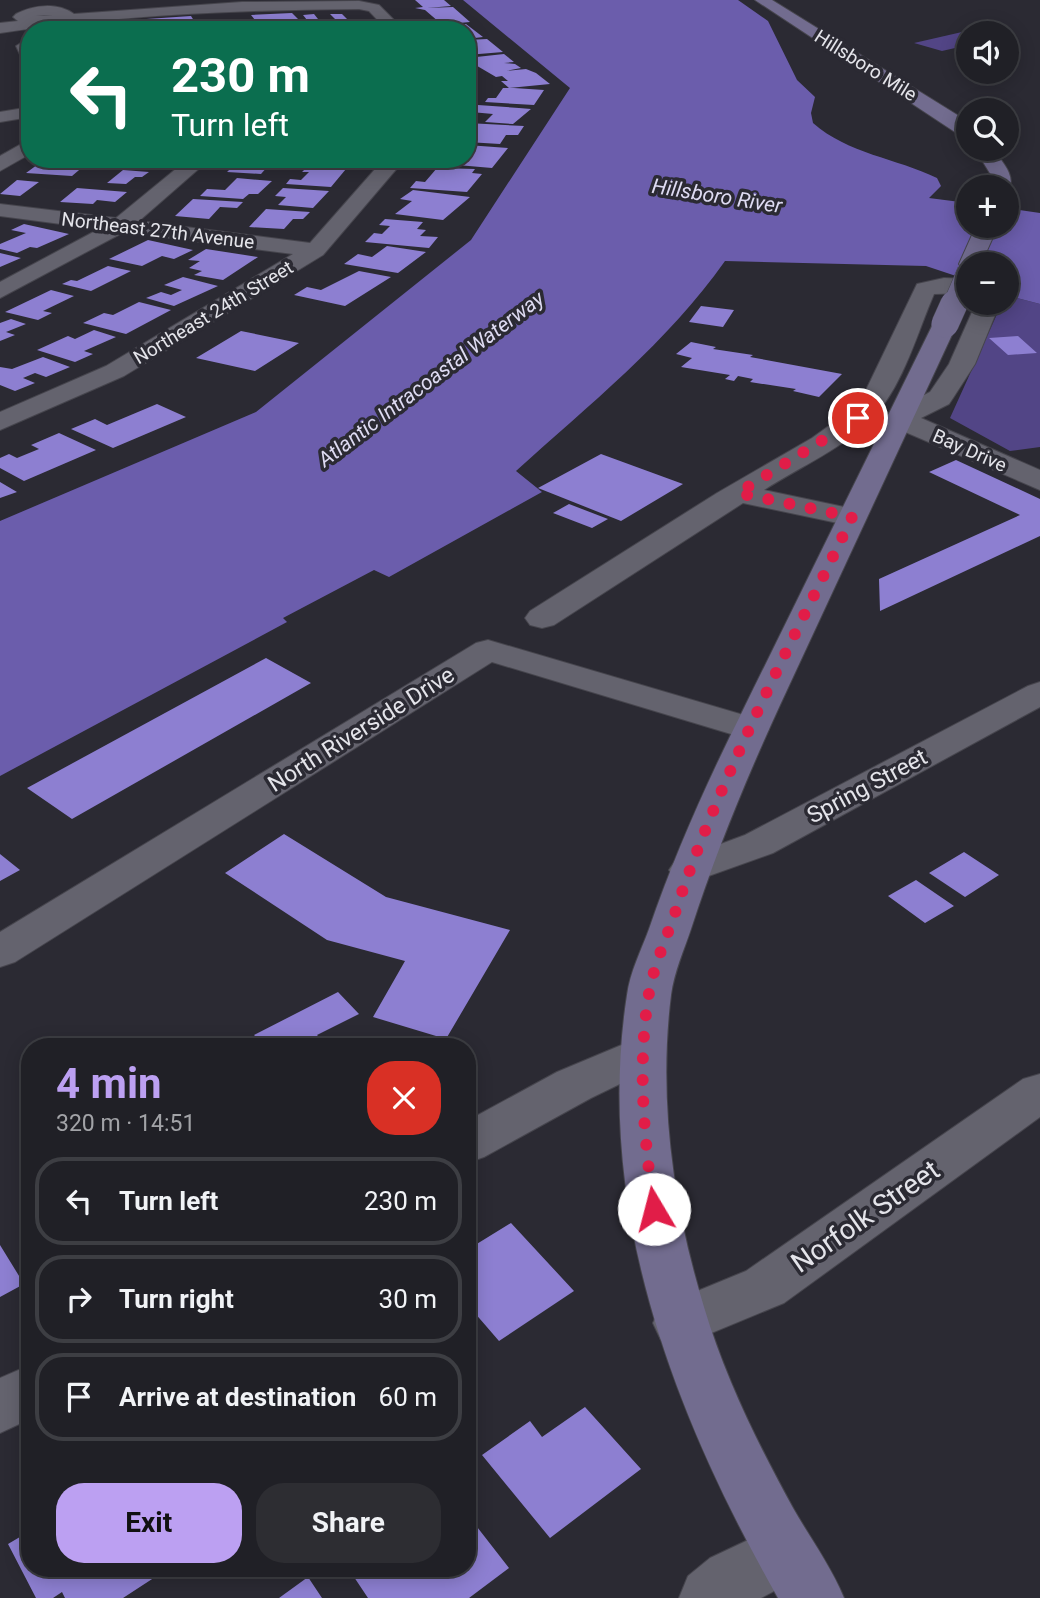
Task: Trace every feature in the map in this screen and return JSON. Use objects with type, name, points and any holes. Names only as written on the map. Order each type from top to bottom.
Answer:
[{"type":"main road","name":"Hillsboro Mile","points":[[762,0],[956,122]]},
{"type":"main road","points":[[799,1575],[720,1422],[680,1323],[657,1231],[645,1141],[643,1053],[649,991],[689,870],[720,794],[956,299]]},
{"type":"street","points":[[47,21],[220,9],[369,5],[386,21]]},
{"type":"street","points":[[0,28],[21,25]]},
{"type":"street","points":[[0,117],[21,114]]},
{"type":"street","points":[[0,165],[21,151]]},
{"type":"street","points":[[0,291],[120,226],[189,168]]},
{"type":"street","name":"Northeast 24th Street","points":[[0,422],[115,370],[315,250],[387,168]]},
{"type":"street","name":"Northeast 27th Avenue","points":[[0,210],[315,250]]},
{"type":"street","points":[[542,618],[738,493],[853,424],[868,409],[925,289],[956,286]]},
{"type":"street","points":[[899,419],[940,398],[962,364],[983,315]]},
{"type":"street","name":"Bay Drive","points":[[899,419],[1040,481]]},
{"type":"street","points":[[738,493],[852,517]]},
{"type":"street","name":"North Riverside Drive","points":[[0,952],[488,650],[751,729]]},
{"type":"street","name":"Spring Street","points":[[689,870],[759,844],[1040,693]]},
{"type":"street","points":[[476,1139],[574,1085],[643,1053]]},
{"type":"street","name":"Norfolk Street","points":[[680,1323],[765,1287],[1040,1092]]},
{"type":"street","points":[[0,1407],[21,1396]]},
{"type":"street","points":[[710,1598],[732,1580],[799,1575]]},
{"type":"shaded area","points":[[956,33],[956,48],[942,51],[914,43]]},
{"type":"shaded area","points":[[1019,298],[1040,304],[1040,447],[1010,451],[950,418],[997,315],[1019,315]]},
{"type":"water","points":[[463,0],[738,0],[768,21],[797,80],[815,97],[811,113],[813,123],[841,142],[937,178],[941,186],[929,198],[956,201],[956,238],[1019,238],[1019,210],[1040,213],[1040,304],[1019,298],[1019,252],[956,252],[956,276],[926,266],[725,261],[703,291],[653,346],[516,471],[542,492],[389,577],[374,570],[283,618],[287,622],[0,776],[0,521],[256,412],[471,240],[570,88]]},
{"type":"building","points":[[415,0],[444,0],[451,6],[427,8],[453,7],[469,21],[438,21],[425,10],[415,8],[423,7]]},
{"type":"building","points":[[292,13],[300,21],[256,21],[251,15]]},
{"type":"building","points":[[314,14],[320,21],[308,21],[303,15]]},
{"type":"building","points":[[330,14],[342,14],[349,21],[329,21],[336,20]]},
{"type":"building","points":[[191,16],[194,21],[117,21]]},
{"type":"building","points":[[487,39],[503,52],[476,54],[476,40]]},
{"type":"building","points":[[504,54],[514,62],[504,63],[515,64],[521,68],[506,71],[526,69],[550,84],[509,88],[501,81],[508,81],[502,76],[496,77],[476,65],[476,57]]},
{"type":"building","points":[[503,88],[544,90],[534,105],[485,102],[488,98],[496,98]]},
{"type":"building","points":[[476,107],[531,109],[513,124],[485,122],[493,114],[476,112]]},
{"type":"building","points":[[476,123],[524,126],[518,135],[506,135],[500,144],[476,143]]},
{"type":"building","points":[[476,146],[508,148],[492,168],[476,167]]},
{"type":"building","points":[[33,168],[81,168],[72,176],[26,173]]},
{"type":"building","points":[[231,168],[266,168],[261,174],[227,172]]},
{"type":"building","points":[[306,168],[346,169],[331,187],[286,184],[290,179],[301,180],[309,172],[302,172]]},
{"type":"building","points":[[437,168],[475,169],[472,173],[482,174],[467,192],[410,188],[416,181],[425,182]]},
{"type":"building","points":[[123,170],[149,172],[126,184],[107,183]]},
{"type":"building","points":[[237,178],[272,181],[258,194],[249,194],[243,199],[200,196],[207,189],[225,190]]},
{"type":"building","points":[[17,180],[39,182],[20,196],[0,194]]},
{"type":"building","points":[[77,188],[127,192],[115,202],[60,202]]},
{"type":"building","points":[[283,188],[329,191],[313,208],[278,205],[286,197],[275,196]]},
{"type":"building","points":[[413,190],[470,197],[443,220],[395,214],[412,201],[400,199]]},
{"type":"building","points":[[193,199],[243,202],[237,208],[220,207],[209,219],[175,216]]},
{"type":"building","points":[[266,209],[310,212],[303,219],[293,219],[284,229],[249,227]]},
{"type":"building","points":[[385,219],[423,222],[417,229],[426,230],[420,236],[438,237],[429,248],[365,242],[374,233],[382,234],[390,226],[379,225]]},
{"type":"building","points":[[24,224],[69,234],[37,248],[30,247],[17,253],[0,249],[0,244],[26,233],[11,230]]},
{"type":"building","points":[[148,240],[193,250],[174,259],[162,256],[142,266],[109,259]]},
{"type":"building","points":[[387,246],[426,252],[398,273],[344,264],[358,254],[372,257]]},
{"type":"building","points":[[206,249],[258,257],[223,280],[194,275],[202,271],[189,268],[200,261],[188,260]]},
{"type":"building","points":[[0,253],[21,258],[0,267]]},
{"type":"building","points":[[108,266],[131,271],[91,291],[62,284],[71,280],[77,281]]},
{"type":"building","points":[[359,271],[391,277],[345,306],[294,295],[307,287],[321,290]]},
{"type":"building","points":[[183,277],[218,286],[174,306],[146,298],[161,292],[171,295],[182,290],[164,285]]},
{"type":"building","points":[[51,290],[74,296],[43,311],[52,313],[38,320],[5,312]]},
{"type":"building","points":[[139,302],[171,310],[126,334],[83,323],[104,313],[113,315]]},
{"type":"building","points":[[701,306],[734,310],[723,327],[689,322]]},
{"type":"building","points":[[11,319],[26,324],[6,332],[15,335],[0,341],[0,323]]},
{"type":"building","points":[[94,330],[116,337],[84,351],[93,354],[75,362],[37,350],[68,336],[75,339]]},
{"type":"building","points":[[241,331],[299,343],[255,371],[196,358]]},
{"type":"building","points":[[1018,336],[1037,353],[1008,355],[989,338]]},
{"type":"building","points":[[691,342],[716,347],[713,349],[753,355],[750,357],[842,374],[819,397],[793,391],[796,389],[750,382],[753,379],[738,376],[734,381],[725,379],[730,375],[681,367],[692,358],[676,354]]},
{"type":"building","points":[[43,357],[70,367],[46,377],[35,373],[23,378],[35,383],[15,391],[0,385],[0,367],[12,369]]},
{"type":"building","points":[[157,404],[186,417],[113,448],[71,429],[95,419],[107,425]]},
{"type":"building","points":[[59,433],[96,450],[24,481],[0,468],[0,458],[9,454],[17,458],[39,449],[31,445]]},
{"type":"building","points":[[601,454],[683,484],[621,521],[538,488]]},
{"type":"building","points":[[956,460],[1040,499],[1040,536],[880,611],[879,579],[1020,515],[929,472]]},
{"type":"building","points":[[0,482],[17,492],[0,498]]},
{"type":"building","points":[[569,504],[608,519],[592,528],[553,513]]},
{"type":"building","points":[[266,658],[311,683],[72,819],[27,788]]},
{"type":"building","points":[[284,834],[386,897],[510,930],[447,1038],[443,1038],[373,1017],[405,961],[327,940],[225,873]]},
{"type":"building","points":[[964,852],[999,875],[965,897],[929,873]]},
{"type":"building","points":[[0,854],[20,870],[0,881]]},
{"type":"building","points":[[916,880],[954,906],[925,923],[888,896]]},
{"type":"building","points":[[338,992],[359,1014],[317,1035],[320,1038],[257,1038],[254,1035]]},
{"type":"building","points":[[511,1223],[574,1291],[499,1341],[476,1314],[476,1244]]},
{"type":"building","points":[[0,1245],[21,1279],[21,1286],[0,1297]]},
{"type":"building","points":[[585,1407],[641,1469],[550,1538],[482,1455],[530,1421],[542,1437]]},
{"type":"building","points":[[476,1526],[509,1568],[469,1598],[368,1598],[354,1577],[476,1577]]},
{"type":"building","points":[[21,1536],[21,1569],[8,1544]]},
{"type":"building","points":[[25,1577],[155,1577],[123,1598],[65,1598],[62,1592],[53,1598],[36,1598]]},
{"type":"building","points":[[308,1577],[322,1598],[279,1598]]},
{"type":"route","points":[[654,1209],[645,1141],[643,1053],[649,991],[689,870],[720,794],[852,517],[738,493],[853,424],[858,418]]},
{"type":"water label","name":"Hillsboro River","points":[[717,196]]},
{"type":"water label","name":"Atlantic Intracoastal Waterway","points":[[431,379]]}]
